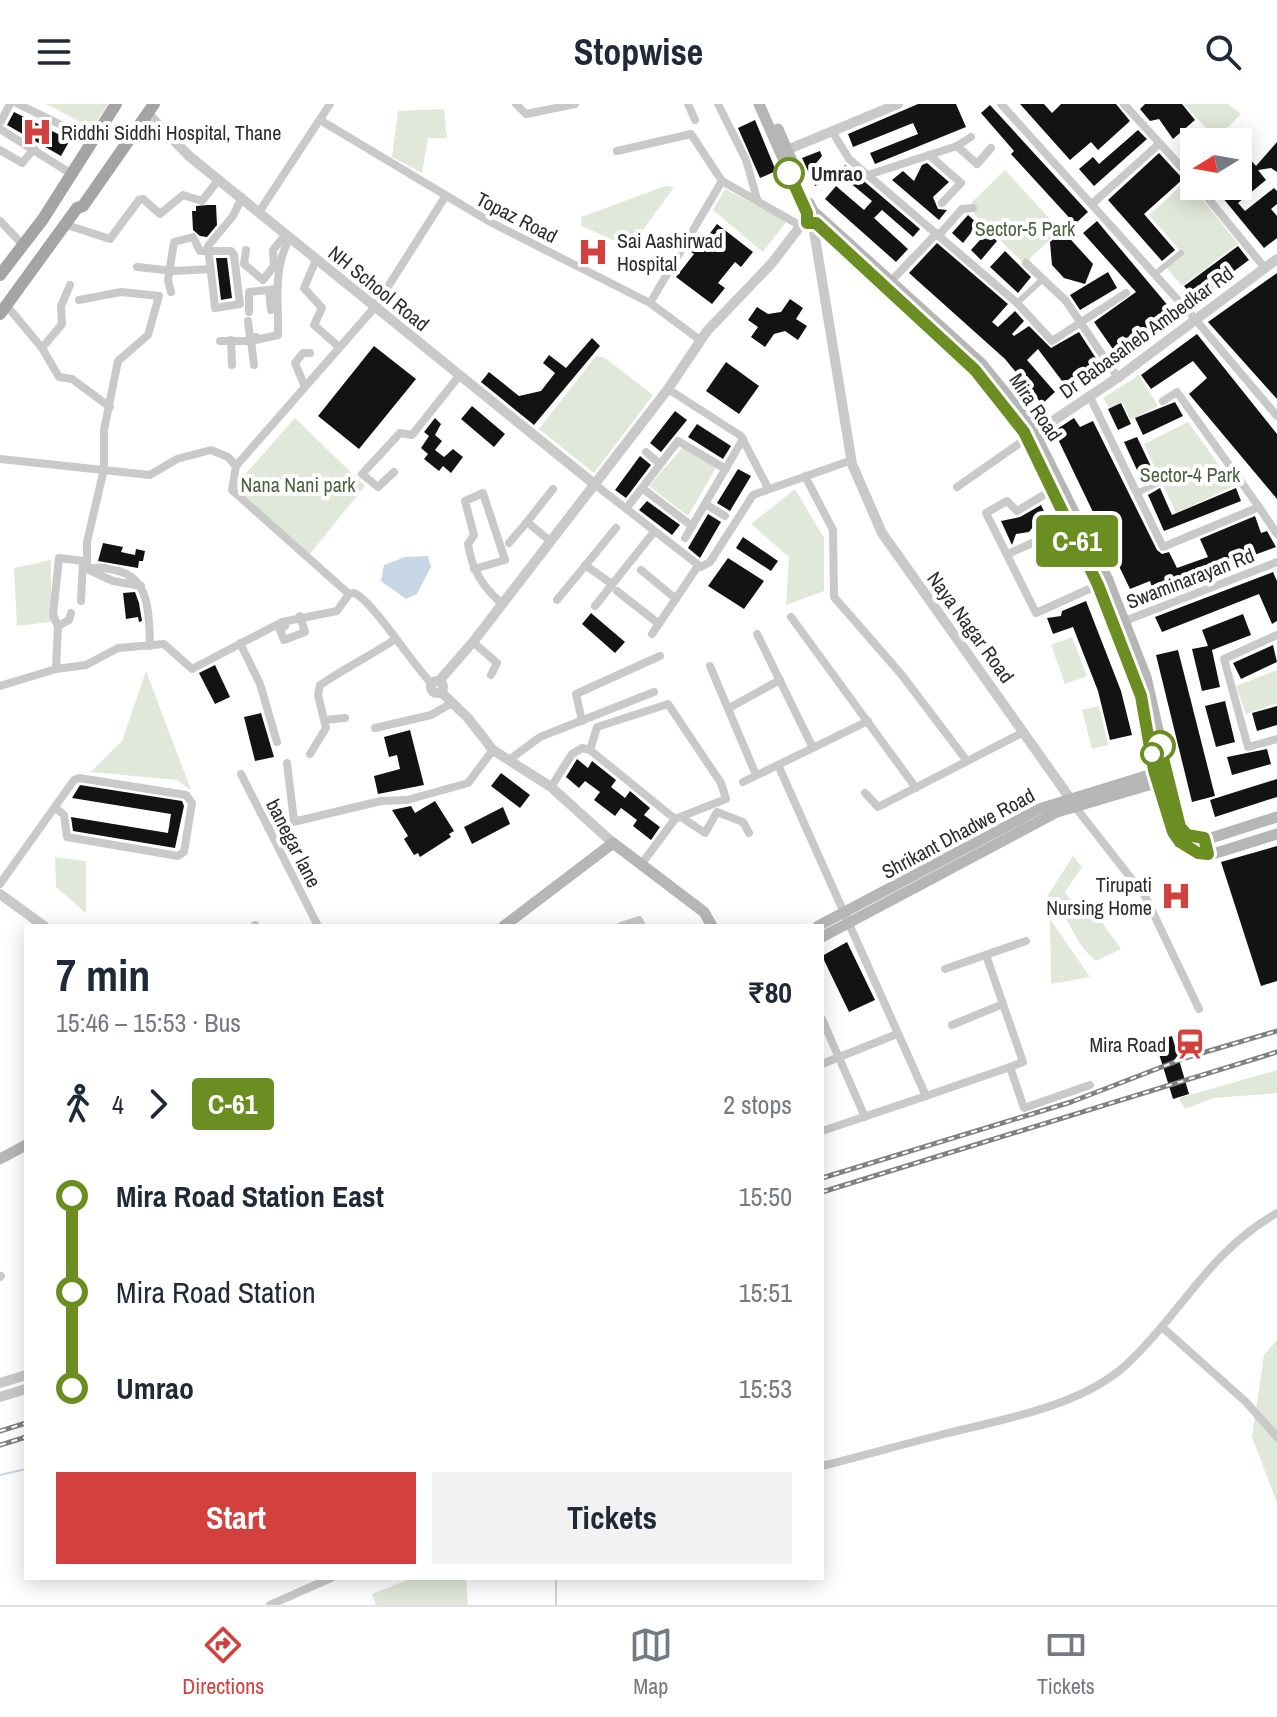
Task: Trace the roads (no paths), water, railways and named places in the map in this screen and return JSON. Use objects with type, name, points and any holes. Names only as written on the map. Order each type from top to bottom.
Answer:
[{"type":"main road","points":[[61,192],[70,173],[116,104]]},
{"type":"main road","points":[[0,275],[122,104]]},
{"type":"main road","name":"Mira Road","points":[[759,104],[784,152]]},
{"type":"main road","name":"Mira Road","points":[[766,104],[810,219],[975,370],[1032,435],[1052,490],[1119,623]]},
{"type":"main road","points":[[3,310],[77,208],[83,206],[150,107]]},
{"type":"main road","name":"Mira Road","points":[[810,219],[892,280],[987,369],[1032,435],[1146,677],[1160,775]]},
{"type":"main road","points":[[1160,775],[1180,827],[1187,835],[1204,838],[1277,817]]},
{"type":"main road","points":[[1160,775],[1173,832],[1180,842],[1198,853],[1208,854],[1277,834]]},
{"type":"main road","name":"Shrikant Dhadwe Road","points":[[824,935],[846,918],[1039,809],[1073,803],[1160,775]]},
{"type":"main road","points":[[507,924],[613,843],[643,862],[704,912],[711,924]]},
{"type":"main road","name":"Shrikant Dhadwe Road","points":[[824,924],[846,918]]},
{"type":"main road","points":[[0,1159],[24,1146]]},
{"type":"street","points":[[0,123],[10,104]]},
{"type":"street","points":[[18,104],[92,140]]},
{"type":"street","points":[[259,212],[332,104]]},
{"type":"street","points":[[516,104],[526,114],[575,104]]},
{"type":"street","points":[[688,104],[695,120]]},
{"type":"street","points":[[718,104],[746,160],[757,199]]},
{"type":"street","points":[[784,152],[898,104]]},
{"type":"street","points":[[1001,104],[1195,319],[1277,416]]},
{"type":"street","points":[[1124,104],[1180,164]]},
{"type":"street","name":"NH School Road","points":[[150,107],[169,139],[593,483]]},
{"type":"street","name":"Topaz Road","points":[[320,120],[445,197],[650,303],[700,340]]},
{"type":"street","points":[[0,129],[70,173]]},
{"type":"street","points":[[833,133],[849,159],[1017,303],[1052,341],[1126,293]]},
{"type":"street","points":[[437,685],[668,389],[700,340],[810,219],[757,199],[722,181],[691,134],[617,151]]},
{"type":"street","points":[[868,175],[957,146],[971,137]]},
{"type":"street","points":[[1092,204],[1159,144]]},
{"type":"street","points":[[957,146],[977,164],[991,148]]},
{"type":"street","points":[[0,150],[22,163],[34,149]]},
{"type":"street","points":[[929,155],[961,183],[945,199],[962,209],[973,208]]},
{"type":"street","points":[[67,225],[110,239],[139,200],[143,199],[160,214],[183,195],[202,201],[219,179]]},
{"type":"street","points":[[650,303],[722,181]]},
{"type":"street","points":[[171,292],[171,269],[177,239],[193,237],[200,251],[209,252],[231,251],[234,255],[240,298],[238,306],[217,310],[211,269],[209,252],[208,246],[233,216],[242,197]]},
{"type":"street","points":[[445,197],[375,307],[236,466],[232,490],[349,594],[362,596],[394,640],[493,750],[551,787],[613,843]]},
{"type":"street","points":[[1209,200],[1264,267]]},
{"type":"street","points":[[892,280],[962,209]]},
{"type":"street","name":"Naya Nagar Road","points":[[810,219],[852,460],[862,494],[882,533],[1073,803],[1145,896],[1199,1009]]},
{"type":"street","points":[[0,221],[23,245]]},
{"type":"street","points":[[246,250],[244,264],[263,280],[274,266],[273,250],[288,236]]},
{"type":"street","points":[[220,341],[276,338],[273,290],[280,255],[288,236]]},
{"type":"street","points":[[1155,274],[1181,253]]},
{"type":"street","name":"Dr Babasaheb Ambedkar Rd","points":[[1032,435],[1118,378],[1277,259]]},
{"type":"street","points":[[316,260],[304,288],[322,308],[314,325],[339,347]]},
{"type":"street","points":[[1026,263],[1081,322],[1118,378]]},
{"type":"street","points":[[137,267],[211,269]]},
{"type":"street","points":[[1017,303],[1043,279]]},
{"type":"street","points":[[42,348],[62,324],[61,306],[70,285]]},
{"type":"street","points":[[273,290],[249,292],[248,316],[252,338],[275,334],[275,313]]},
{"type":"street","points":[[79,300],[121,292],[159,296],[148,335],[118,361],[104,430],[104,469],[92,514],[87,569],[113,581],[141,586],[149,619],[150,646]]},
{"type":"street","points":[[3,310],[42,348],[59,377],[72,379],[110,407]]},
{"type":"street","points":[[231,340],[232,365]]},
{"type":"street","points":[[251,341],[254,365]]},
{"type":"street","points":[[305,387],[295,363],[303,353],[310,353]]},
{"type":"street","points":[[394,472],[378,487],[362,471],[400,433],[412,435],[459,376]]},
{"type":"street","points":[[668,389],[743,439],[768,488]]},
{"type":"street","points":[[1163,401],[1177,392],[1227,469],[1277,534]]},
{"type":"street","points":[[1090,397],[1163,547],[1259,507]]},
{"type":"street","points":[[957,487],[1032,435]]},
{"type":"street","points":[[685,538],[743,439]]},
{"type":"street","points":[[629,505],[679,441],[726,469]]},
{"type":"street","points":[[0,459],[150,475],[177,459],[211,450],[228,457],[236,466]]},
{"type":"street","points":[[646,452],[660,464]]},
{"type":"street","points":[[652,634],[698,566],[710,562],[753,495],[852,460]]},
{"type":"street","points":[[805,476],[833,530],[834,597],[901,674],[967,761]]},
{"type":"street","points":[[1137,493],[1162,481]]},
{"type":"street","points":[[593,483],[698,566]]},
{"type":"street","points":[[642,488],[692,526]]},
{"type":"street","points":[[509,543],[553,489]]},
{"type":"street","points":[[1052,490],[1017,511],[1007,501],[986,513],[1036,613],[1098,585]]},
{"type":"street","points":[[474,569],[506,565],[486,494],[468,497],[465,501],[474,535],[468,544],[474,569],[502,604]]},
{"type":"street","points":[[705,504],[725,516]]},
{"type":"street","points":[[527,522],[550,541]]},
{"type":"street","points":[[1008,554],[1070,526]]},
{"type":"street","points":[[557,600],[616,528]]},
{"type":"street","points":[[595,606],[614,588],[653,533]]},
{"type":"street","points":[[56,669],[58,626],[53,615],[59,558],[83,561],[81,601]]},
{"type":"street","name":"Swaminarayan Rd","points":[[1119,623],[1277,562]]},
{"type":"street","points":[[585,565],[659,624]]},
{"type":"street","points":[[641,570],[676,599]]},
{"type":"street","points":[[0,686],[56,669],[86,665],[118,648],[164,644],[192,669],[240,643],[300,617],[337,611],[349,594]]},
{"type":"street","points":[[58,626],[69,620],[71,613]]},
{"type":"street","points":[[791,617],[916,788]]},
{"type":"street","points":[[757,634],[813,748]]},
{"type":"street","points":[[1277,635],[1224,659],[1248,747],[1277,739]]},
{"type":"street","points":[[310,754],[326,728],[318,695],[320,685],[346,665],[356,666],[394,640]]},
{"type":"street","points":[[473,642],[497,663],[491,675]]},
{"type":"street","points":[[240,643],[260,684],[277,742]]},
{"type":"street","points":[[582,721],[576,694],[660,656]]},
{"type":"street","points":[[710,666],[756,775]]},
{"type":"street","points":[[729,708],[780,680]]},
{"type":"street","points":[[509,760],[540,737],[654,692]]},
{"type":"street","points":[[375,728],[431,715],[452,703]]},
{"type":"street","points":[[590,750],[597,727],[668,704],[721,783],[726,799],[678,818],[643,862]]},
{"type":"street","points":[[325,720],[345,718]]},
{"type":"street","points":[[743,782],[868,721]]},
{"type":"street","points":[[865,793],[878,807],[1024,732]]},
{"type":"street","points":[[551,787],[572,754],[582,748],[590,750],[678,818],[705,833],[717,812],[743,822],[749,833]]},
{"type":"street","points":[[268,828],[381,801],[407,800],[468,783],[493,750]]},
{"type":"street","points":[[287,763],[294,821]]},
{"type":"street","points":[[778,765],[926,1096]]},
{"type":"street","name":"banegar lane","points":[[241,774],[317,924]]},
{"type":"street","points":[[0,884],[79,778],[186,795],[192,803],[184,852],[178,856],[67,837],[64,815],[57,809]]},
{"type":"street","points":[[0,894],[41,924]]},
{"type":"street","points":[[945,969],[1026,941]]},
{"type":"street","points":[[824,1130],[1023,1062],[986,955]]},
{"type":"street","points":[[952,1025],[1003,1004]]},
{"type":"street","points":[[824,1023],[865,1117]]},
{"type":"street","points":[[824,1063],[897,1034]]},
{"type":"street","points":[[1010,1067],[1024,1108],[1090,1085]]},
{"type":"street","points":[[824,1466],[997,1423],[1050,1405],[1125,1366],[1162,1327],[1218,1257],[1277,1213]]},
{"type":"street","points":[[1162,1327],[1246,1402],[1277,1437]]},
{"type":"street","points":[[0,1383],[24,1376]]},
{"type":"street","points":[[0,1397],[24,1390]]},
{"type":"street","points":[[270,1605],[326,1580]]},
{"type":"water","points":[[428,556],[431,567],[417,594],[406,599],[381,581],[384,565],[405,557]]},
{"type":"waterway","points":[[0,1475],[24,1469]]},
{"type":"waterway","points":[[556,1580],[556,1605]]},
{"type":"railway","points":[[824,1177],[1071,1102],[1185,1058],[1277,1031]]},
{"type":"railway","points":[[824,1191],[1277,1052]]},
{"type":"railway","points":[[0,1431],[24,1424]]},
{"type":"railway","points":[[0,1445],[24,1438]]},
{"type":"place","name":"Riddhi Siddhi Hospital, Thane","points":[[37,132]]},
{"type":"place","name":"Umrao","points":[[789,173]]},
{"type":"place","name":"Sai Aashirwad Hospital","points":[[593,252]]},
{"type":"place","name":"Tirupati Nursing Home","points":[[1176,896]]},
{"type":"place","name":"Mira Road","points":[[1190,1044]]},
{"type":"park label","name":"Sector-5 Park","points":[[1025,228]]},
{"type":"park label","name":"Sector-4 Park","points":[[1190,474]]},
{"type":"park label","name":"Nana Nani park","points":[[298,484]]}]
